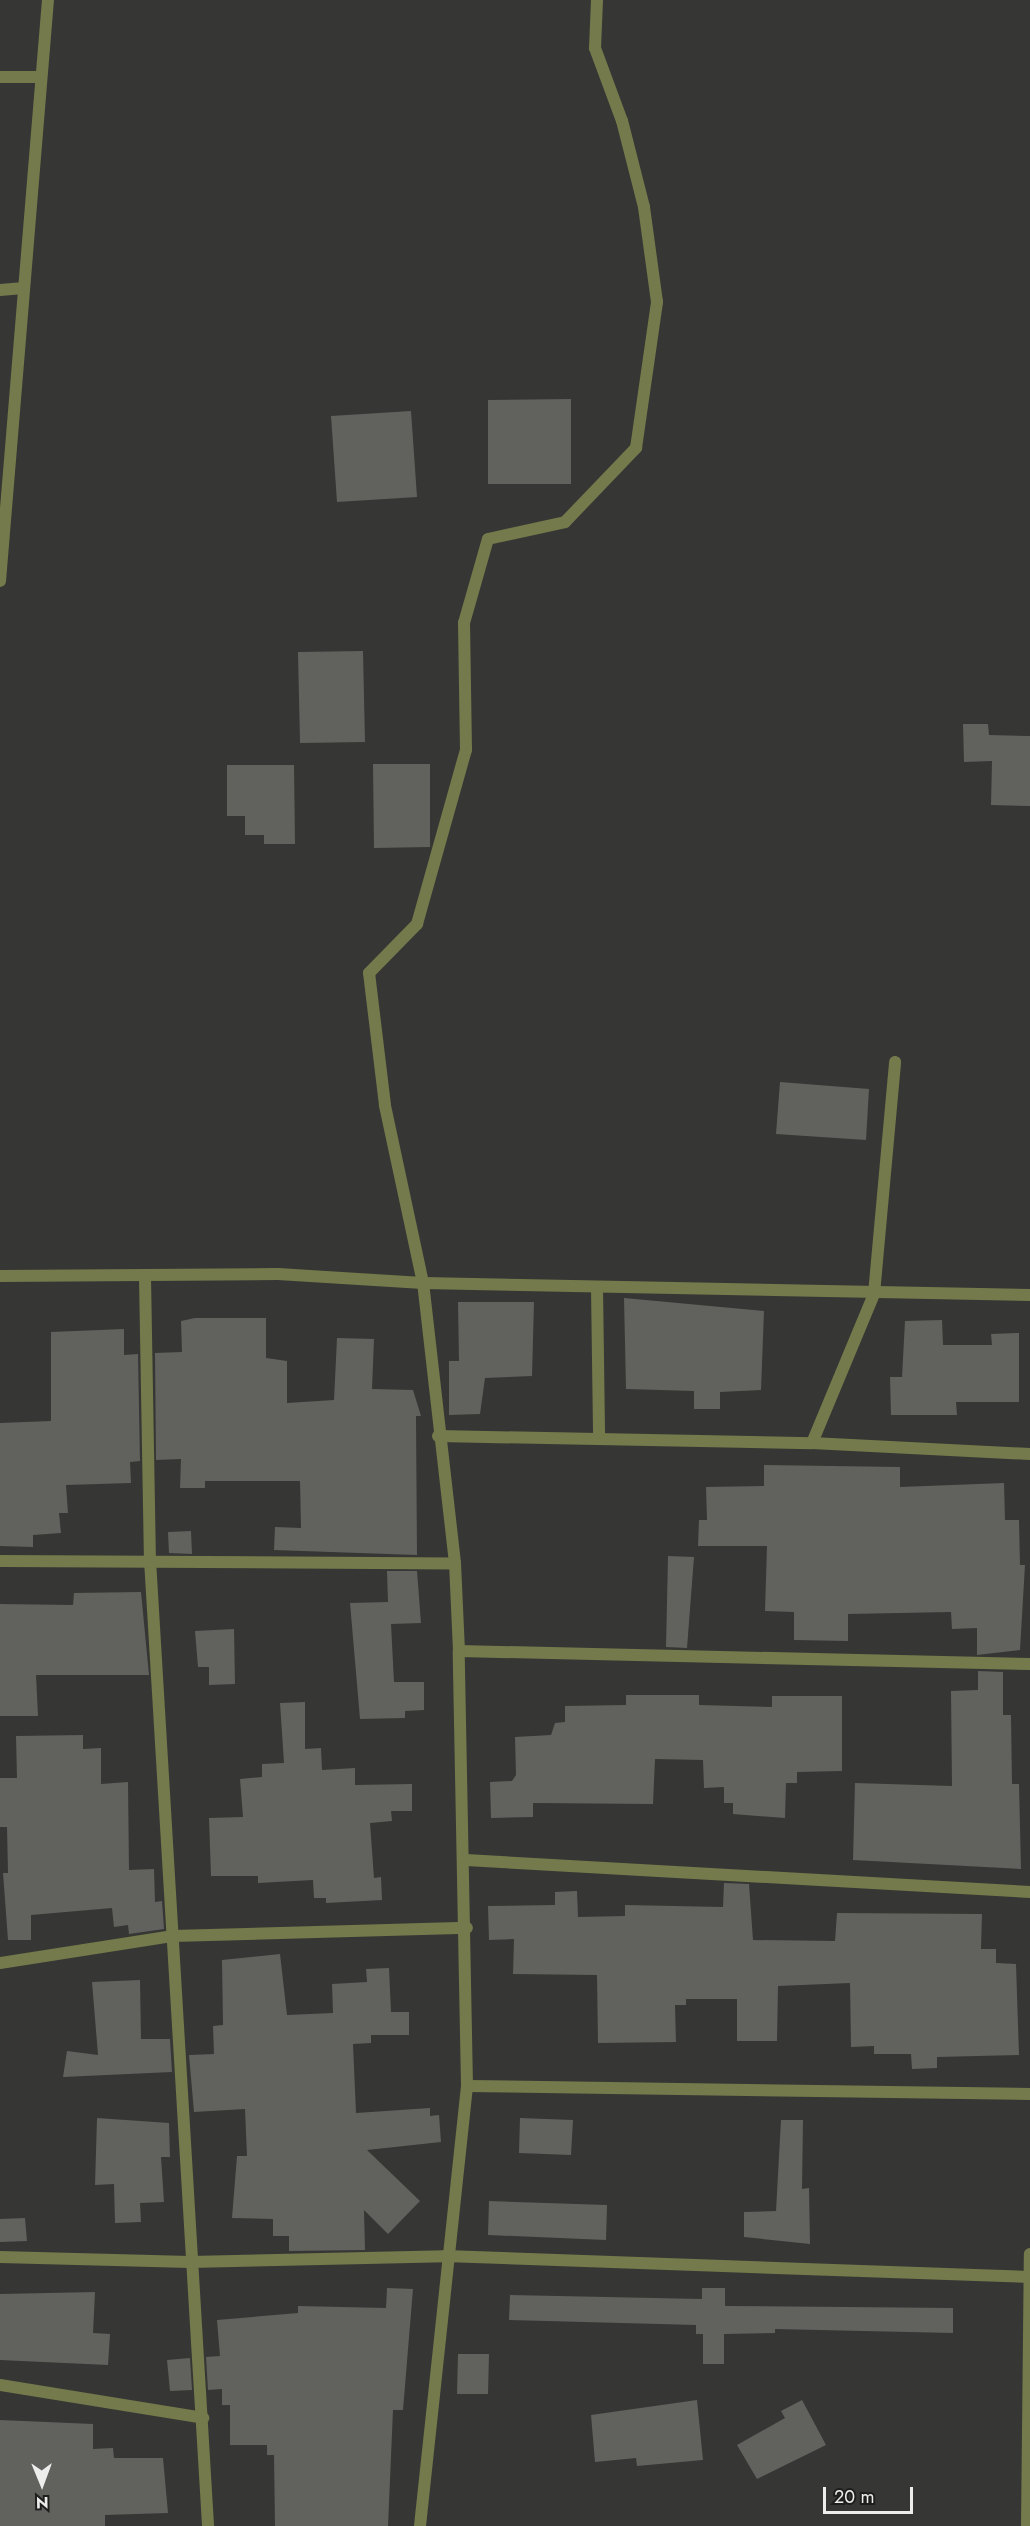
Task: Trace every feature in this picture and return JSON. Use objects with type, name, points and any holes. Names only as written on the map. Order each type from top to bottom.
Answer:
[{"type":"street","points":[[0,581],[48,0]]},
{"type":"street","points":[[420,2526],[445,2256],[467,2086],[466,1860],[455,1563],[438,1436],[423,1283],[385,1105],[369,973],[417,924],[466,750],[464,623],[488,539],[565,522],[636,448],[657,302],[644,207],[622,121],[595,48],[597,0]]},
{"type":"street","points":[[0,77],[41,77]]},
{"type":"street","points":[[0,290],[24,288]]},
{"type":"street","points":[[812,1443],[874,1294],[895,1062]]},
{"type":"street","points":[[0,1276],[145,1277],[278,1274],[423,1283],[874,1294],[1030,1295]]},
{"type":"street","points":[[145,1277],[150,1560],[190,2262],[203,2418],[208,2526]]},
{"type":"street","points":[[597,1287],[599,1438]]},
{"type":"street","points":[[438,1436],[812,1443],[1030,1454]]},
{"type":"street","points":[[0,1561],[455,1563]]},
{"type":"street","points":[[459,1651],[1030,1664]]},
{"type":"street","points":[[466,1860],[1030,1892]]},
{"type":"street","points":[[0,1963],[172,1936],[467,1928]]},
{"type":"street","points":[[467,2086],[1030,2094]]},
{"type":"street","points":[[1027,2526],[1030,2253]]},
{"type":"street","points":[[0,2257],[190,2262],[445,2256],[1030,2277]]},
{"type":"street","points":[[0,2385],[203,2418]]},
{"type":"building","points":[[571,399],[571,484],[488,484],[488,400]]},
{"type":"building","points":[[411,411],[417,497],[337,502],[331,416]]},
{"type":"building","points":[[363,651],[365,742],[300,743],[298,652]]},
{"type":"building","points":[[963,724],[988,724],[989,735],[1030,736],[1030,806],[991,805],[992,761],[964,762]]},
{"type":"building","points":[[373,764],[430,764],[430,847],[374,848]]},
{"type":"building","points":[[227,765],[294,765],[295,844],[264,844],[264,835],[245,835],[245,816],[227,816]]},
{"type":"building","points":[[780,1082],[869,1089],[866,1140],[776,1134]]},
{"type":"building","points":[[624,1298],[764,1311],[761,1390],[720,1392],[720,1409],[694,1409],[694,1391],[626,1389]]},
{"type":"building","points":[[458,1302],[534,1302],[532,1376],[485,1378],[480,1414],[449,1415],[449,1361],[459,1361]]},
{"type":"building","points":[[195,1318],[266,1318],[266,1358],[287,1361],[287,1403],[334,1400],[337,1338],[374,1339],[372,1389],[413,1390],[421,1416],[416,1416],[417,1555],[274,1550],[275,1527],[301,1528],[300,1481],[205,1481],[205,1488],[180,1488],[181,1459],[156,1460],[155,1353],[182,1352],[181,1321]]},
{"type":"building","points":[[942,1320],[943,1345],[992,1345],[991,1334],[1019,1333],[1019,1402],[956,1402],[957,1415],[891,1415],[890,1377],[902,1377],[905,1321]]},
{"type":"building","points":[[124,1329],[124,1355],[138,1354],[140,1461],[130,1462],[131,1483],[66,1485],[68,1513],[59,1513],[61,1533],[33,1535],[33,1547],[0,1546],[0,1423],[51,1421],[51,1332]]},
{"type":"building","points":[[764,1465],[900,1467],[900,1487],[1004,1483],[1005,1520],[1019,1520],[1020,1565],[1025,1565],[1020,1650],[977,1655],[977,1628],[952,1629],[951,1612],[848,1614],[848,1641],[794,1640],[794,1612],[765,1611],[767,1546],[698,1546],[699,1520],[707,1520],[706,1487],[764,1486]]},
{"type":"building","points":[[191,1531],[192,1554],[169,1553],[168,1532]]},
{"type":"building","points":[[668,1556],[694,1557],[687,1648],[666,1647]]},
{"type":"building","points":[[387,1571],[417,1571],[421,1623],[391,1624],[394,1682],[424,1682],[424,1710],[405,1711],[405,1718],[360,1719],[350,1603],[388,1602]]},
{"type":"building","points":[[141,1592],[149,1675],[36,1675],[38,1716],[0,1716],[0,1604],[73,1605],[74,1593]]},
{"type":"building","points":[[234,1629],[235,1684],[209,1685],[209,1667],[198,1667],[195,1631]]},
{"type":"building","points":[[978,1671],[1003,1672],[1003,1715],[1011,1715],[1012,1784],[1019,1784],[1021,1869],[853,1860],[855,1783],[952,1786],[951,1691],[978,1690]]},
{"type":"building","points":[[626,1695],[699,1695],[699,1705],[772,1707],[772,1696],[842,1696],[842,1771],[797,1772],[797,1783],[786,1783],[785,1818],[733,1814],[733,1803],[724,1803],[724,1787],[704,1788],[703,1760],[655,1759],[653,1804],[533,1803],[533,1817],[491,1818],[490,1782],[512,1781],[516,1775],[515,1737],[551,1735],[555,1723],[565,1722],[565,1706],[626,1705]]},
{"type":"building","points":[[305,1702],[305,1749],[321,1748],[322,1770],[355,1768],[355,1785],[412,1784],[412,1811],[391,1811],[392,1821],[370,1823],[374,1878],[381,1877],[382,1900],[326,1903],[326,1898],[314,1898],[313,1880],[258,1883],[258,1876],[211,1876],[209,1818],[243,1817],[240,1779],[262,1777],[262,1764],[284,1763],[280,1703]]},
{"type":"building","points":[[83,1735],[83,1749],[101,1748],[101,1784],[128,1782],[129,1870],[154,1869],[155,1902],[162,1901],[164,1929],[129,1934],[128,1925],[114,1927],[112,1908],[31,1915],[31,1940],[8,1940],[3,1873],[8,1873],[7,1827],[0,1827],[0,1778],[17,1778],[16,1736]]},
{"type":"building","points":[[724,1883],[749,1884],[753,1940],[835,1941],[837,1913],[982,1914],[981,1949],[996,1949],[996,1963],[1016,1964],[1019,2055],[937,2057],[937,2068],[912,2069],[911,2054],[874,2054],[874,2046],[851,2047],[850,1983],[778,1986],[777,2041],[737,2041],[737,1999],[686,1999],[686,2005],[675,2005],[676,2042],[598,2043],[597,1975],[513,1974],[514,1939],[489,1940],[488,1906],[555,1905],[555,1892],[577,1891],[578,1917],[625,1916],[625,1905],[723,1907]]},
{"type":"building","points":[[280,1954],[287,2015],[333,2013],[332,1984],[367,1982],[366,1969],[389,1968],[391,2012],[409,2012],[409,2035],[371,2035],[371,2043],[353,2044],[356,2113],[430,2108],[430,2116],[439,2115],[441,2142],[367,2150],[420,2201],[388,2234],[364,2210],[365,2250],[289,2251],[289,2236],[273,2236],[273,2219],[232,2218],[237,2156],[247,2156],[245,2109],[194,2112],[189,2055],[214,2054],[213,2026],[223,2025],[222,1960]]},
{"type":"building","points":[[140,1980],[141,2039],[170,2039],[172,2072],[63,2077],[67,2051],[98,2055],[92,1982]]},
{"type":"building","points":[[97,2118],[169,2123],[170,2157],[161,2157],[164,2202],[140,2203],[141,2222],[115,2223],[114,2184],[95,2185]]},
{"type":"building","points":[[520,2118],[573,2120],[571,2155],[519,2153]]},
{"type":"building","points":[[781,2120],[803,2120],[802,2189],[809,2188],[810,2244],[744,2237],[744,2212],[776,2211]]},
{"type":"building","points":[[489,2201],[607,2205],[606,2240],[488,2235]]},
{"type":"building","points":[[25,2218],[27,2241],[0,2242],[0,2219]]},
{"type":"building","points":[[387,2288],[413,2289],[403,2410],[393,2410],[388,2526],[275,2526],[274,2455],[267,2455],[267,2445],[230,2445],[230,2405],[222,2405],[222,2389],[208,2390],[206,2357],[220,2356],[217,2320],[298,2313],[298,2306],[386,2308]]},
{"type":"building","points":[[702,2288],[725,2288],[725,2306],[953,2308],[953,2333],[775,2329],[775,2333],[724,2334],[724,2364],[703,2364],[703,2334],[696,2334],[696,2325],[509,2320],[510,2295],[702,2299]]},
{"type":"building","points":[[95,2292],[93,2333],[110,2334],[108,2365],[0,2360],[0,2294]]},
{"type":"building","points":[[458,2354],[489,2354],[488,2394],[457,2394]]},
{"type":"building","points":[[190,2358],[192,2390],[170,2391],[167,2360]]},
{"type":"building","points":[[697,2400],[703,2460],[637,2466],[636,2458],[595,2462],[591,2415]]},
{"type":"building","points":[[802,2400],[826,2445],[757,2479],[737,2445],[785,2418],[781,2411]]},
{"type":"building","points":[[0,2420],[93,2424],[93,2449],[113,2448],[114,2458],[163,2458],[168,2513],[105,2515],[105,2526],[0,2526]]}]
